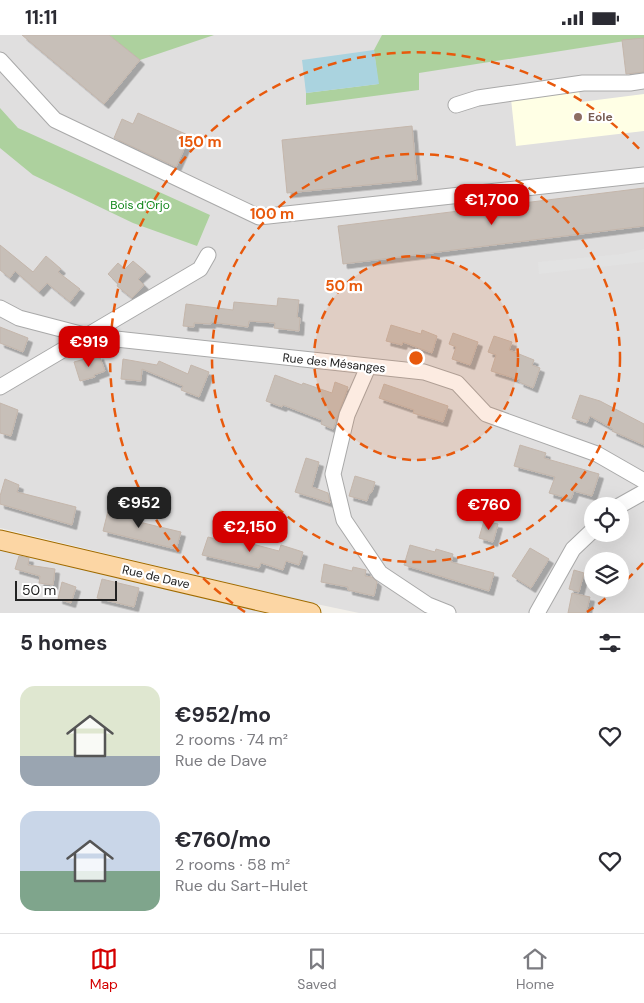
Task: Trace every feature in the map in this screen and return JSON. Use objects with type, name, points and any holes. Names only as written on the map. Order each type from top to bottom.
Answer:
[{"type":"main road","name":"Rue de Dave","points":[[0,540],[311,613]]},
{"type":"street","points":[[0,60],[55,120],[259,217],[644,175]]},
{"type":"street","points":[[456,105],[478,98],[583,83],[630,83],[644,81]]},
{"type":"street","points":[[0,387],[200,269],[208,255]]},
{"type":"street","name":"Rue des Mésanges","points":[[0,307],[19,318],[88,335],[424,373],[457,383],[486,414],[598,454],[644,481]]},
{"type":"street","points":[[368,367],[346,415],[334,474],[344,520],[380,573],[428,605],[448,613]]},
{"type":"street","points":[[629,500],[644,492]]},
{"type":"street","points":[[537,613],[573,549],[584,539]]},
{"type":"shaded area","points":[[0,35],[644,35],[644,613],[359,613],[0,528]]},
{"type":"shaded area","name":"Eole","points":[[579,91],[581,102],[644,94],[644,131],[516,146],[511,99]]},
{"type":"shaded area","points":[[644,249],[644,262],[539,274],[538,262],[622,254]]},
{"type":"shaded area","points":[[0,548],[268,613],[0,613]]},
{"type":"green space","points":[[109,35],[214,35],[140,60]]},
{"type":"green space","points":[[382,35],[644,35],[644,38],[419,73],[419,90],[306,105],[306,93],[378,84],[374,50]]},
{"type":"green space","name":"Bois d'Orjo","points":[[0,108],[18,128],[210,215],[197,246],[133,223],[33,175],[0,148]]},
{"type":"water","points":[[374,50],[379,84],[306,93],[302,60]]},
{"type":"building","points":[[22,35],[109,35],[140,60],[104,104]]},
{"type":"building","points":[[644,38],[644,72],[626,74],[622,40]]},
{"type":"building","points":[[138,113],[190,136],[176,167],[114,138],[122,119],[133,124]]},
{"type":"building","points":[[412,126],[417,180],[287,193],[282,140]]},
{"type":"building","points":[[644,188],[644,226],[343,264],[338,226]]},
{"type":"building","points":[[0,245],[33,272],[46,256],[61,269],[58,272],[80,289],[70,302],[47,283],[39,292],[15,271],[10,278],[0,270]]},
{"type":"building","points":[[133,261],[146,272],[138,279],[144,285],[132,298],[117,286],[118,284],[108,274],[118,263],[125,269]]},
{"type":"building","points":[[278,298],[299,300],[297,317],[300,318],[299,331],[274,328],[275,323],[249,321],[248,327],[211,322],[211,324],[194,323],[194,327],[183,326],[186,304],[233,310],[234,302],[277,306]]},
{"type":"building","points":[[391,325],[421,334],[422,330],[437,336],[432,353],[403,342],[402,345],[386,341]]},
{"type":"building","points":[[0,327],[28,338],[23,352],[0,343]]},
{"type":"building","points":[[453,333],[478,342],[470,365],[452,359],[456,347],[449,344]]},
{"type":"building","points":[[494,336],[512,342],[509,350],[534,360],[532,365],[540,368],[533,388],[519,382],[520,380],[491,371],[496,355],[488,352]]},
{"type":"building","points":[[99,355],[105,371],[94,375],[95,377],[80,381],[74,362]]},
{"type":"building","points":[[123,359],[157,365],[159,361],[188,374],[191,365],[209,372],[199,397],[181,390],[183,386],[142,369],[141,381],[121,379]]},
{"type":"building","points":[[275,375],[332,393],[335,382],[348,387],[333,429],[321,424],[322,420],[283,405],[282,407],[266,401]]},
{"type":"building","points":[[384,384],[448,406],[443,422],[413,413],[414,410],[379,398]]},
{"type":"building","points":[[580,395],[600,401],[644,424],[644,445],[612,431],[613,429],[590,416],[587,423],[572,418]]},
{"type":"building","points":[[0,403],[18,410],[11,436],[0,433]]},
{"type":"building","points":[[520,445],[546,453],[544,458],[599,474],[592,496],[574,491],[571,499],[549,493],[555,477],[514,466]]},
{"type":"building","points":[[306,458],[319,462],[312,487],[328,493],[330,503],[295,492]]},
{"type":"building","points":[[355,476],[375,482],[367,501],[349,496]]},
{"type":"building","points":[[5,479],[19,485],[17,492],[76,507],[72,525],[0,504],[0,496]]},
{"type":"building","points":[[109,507],[137,514],[135,521],[181,532],[176,549],[103,531]]},
{"type":"building","points":[[484,521],[498,524],[493,542],[479,538]]},
{"type":"building","points":[[224,535],[279,551],[281,545],[303,552],[299,565],[286,561],[283,570],[261,563],[259,568],[202,555],[208,537],[216,539],[217,536],[223,538]]},
{"type":"building","points":[[410,545],[435,552],[436,549],[453,554],[451,562],[494,573],[489,591],[404,565]]},
{"type":"building","points":[[530,548],[549,559],[531,588],[512,576]]},
{"type":"building","points":[[19,556],[29,558],[28,565],[55,569],[53,585],[39,583],[40,576],[15,569]]},
{"type":"building","points":[[324,564],[352,571],[353,567],[366,570],[365,576],[372,577],[377,582],[374,596],[348,590],[348,587],[321,582]]},
{"type":"building","points":[[574,570],[584,573],[579,592],[569,589]]},
{"type":"building","points":[[102,579],[139,588],[134,607],[97,598]]},
{"type":"building","points":[[62,582],[76,587],[71,603],[58,599]]},
{"type":"building","points":[[572,593],[590,597],[586,613],[568,613]]},
{"type":"place","name":"Eole","points":[[578,117]]}]
